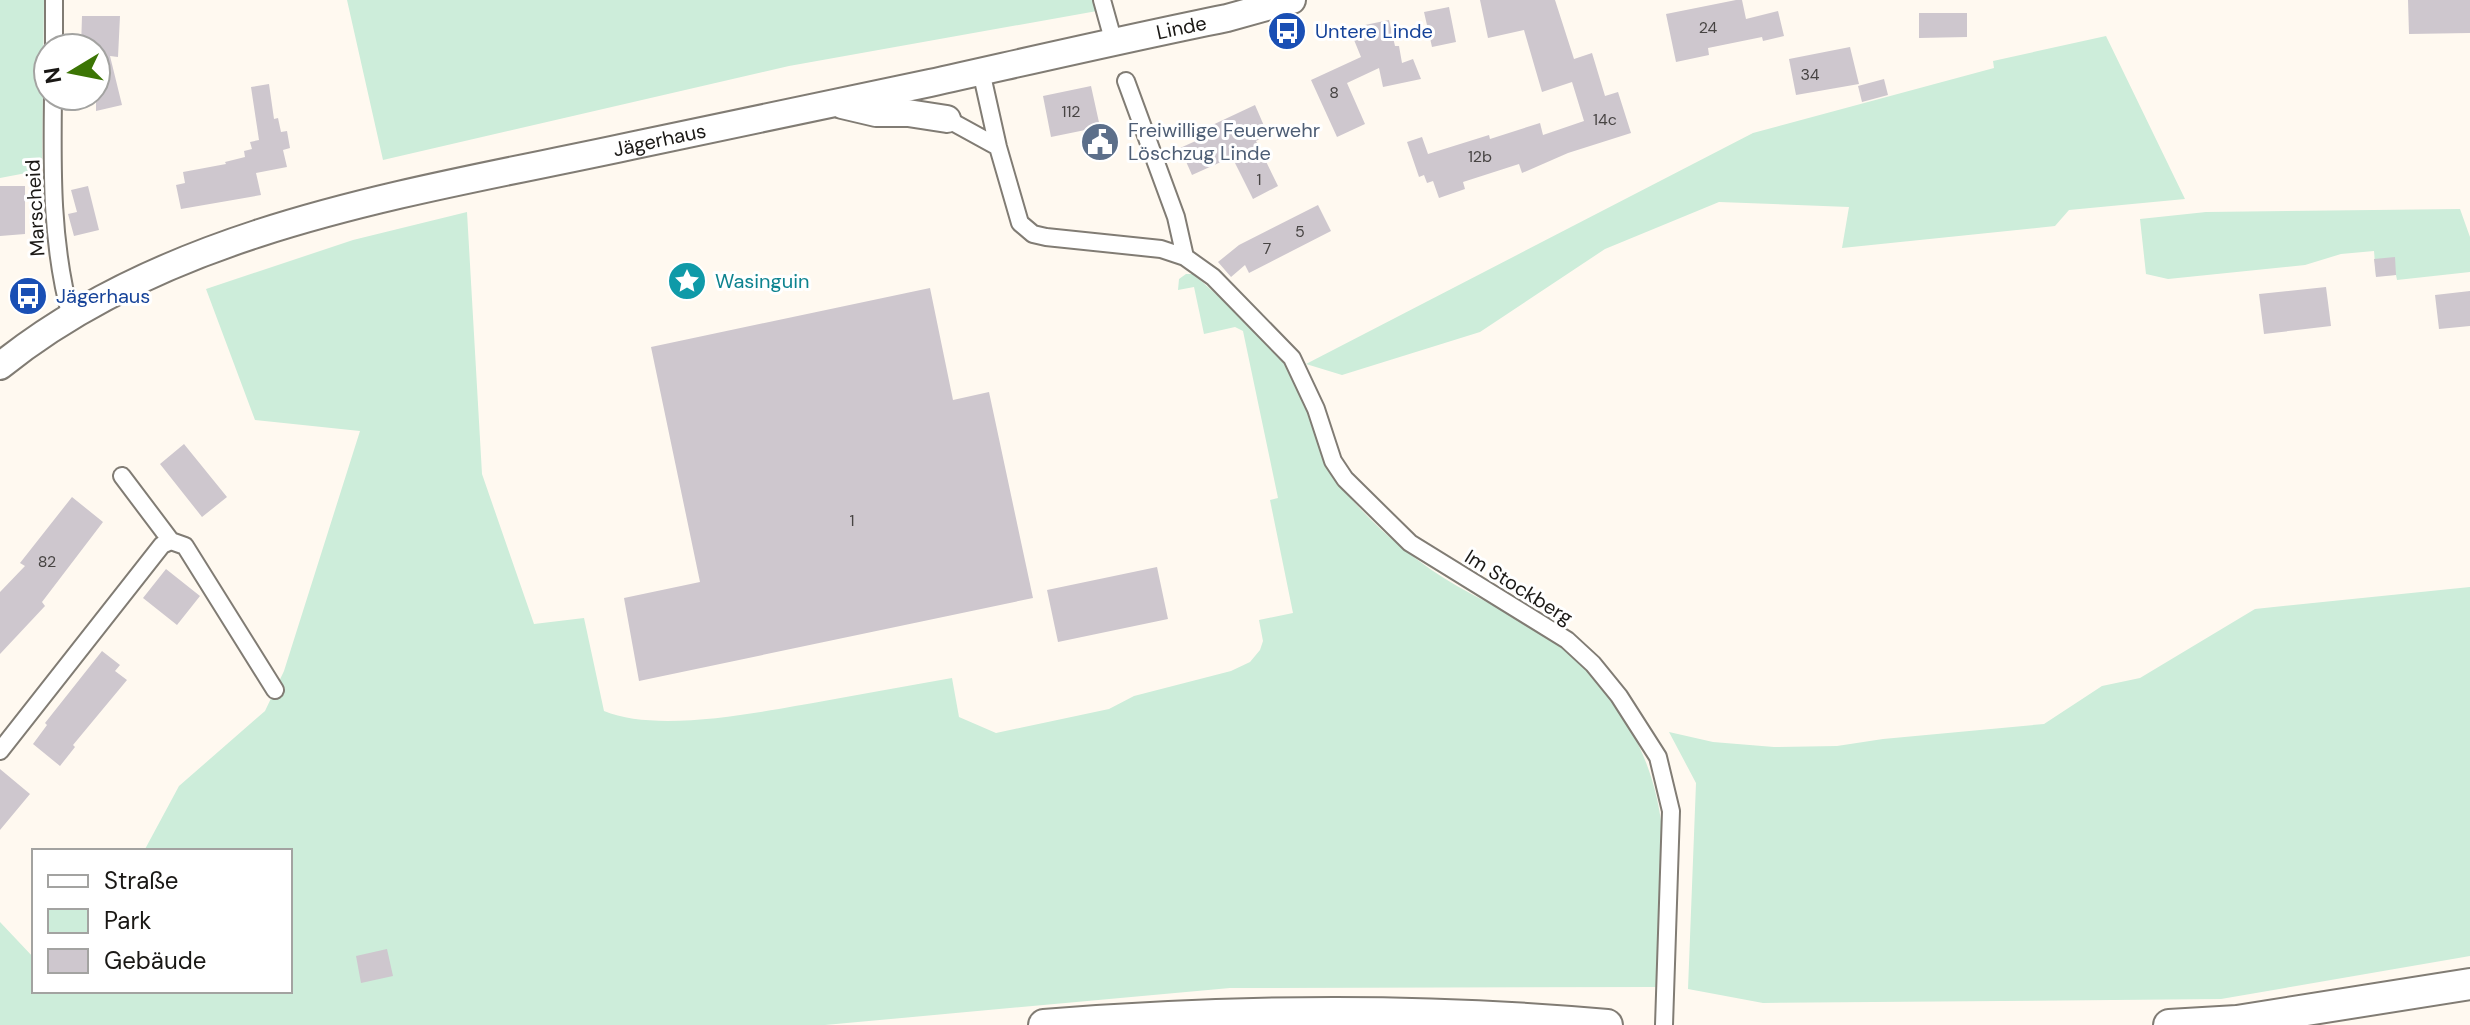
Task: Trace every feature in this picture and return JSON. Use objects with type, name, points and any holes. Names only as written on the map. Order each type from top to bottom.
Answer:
[{"type":"highway","points":[[2169,1025],[2237,1021],[2470,984]]},
{"type":"highway","points":[[1044,1025],[1099,1020],[1314,1013],[1504,1016],[1607,1025]]},
{"type":"main road","name":"Linde","points":[[1114,43],[1292,0]]},
{"type":"main road","name":"Jägerhaus","points":[[0,366],[71,317],[117,291],[181,261],[287,225],[451,185],[1114,43]]},
{"type":"main road","points":[[830,103],[876,113],[908,113],[947,119]]},
{"type":"street","points":[[54,0],[54,32]]},
{"type":"street","points":[[1102,0],[1114,43]]},
{"type":"street","name":"Im Stockberg","points":[[981,71],[998,147],[1020,223],[1033,234],[1161,249],[1185,257],[1213,277],[1292,358],[1316,409],[1333,461],[1345,479],[1410,543],[1567,640],[1593,664],[1646,735],[1658,757],[1671,811],[1664,1025]]},
{"type":"street","points":[[1126,81],[1176,217],[1185,257]]},
{"type":"street","name":"Marscheid","points":[[53,112],[55,236],[61,281],[71,317]]},
{"type":"street","points":[[947,119],[998,147]]},
{"type":"street","points":[[122,476],[171,541],[185,546],[275,690]]},
{"type":"street","points":[[0,751],[162,545],[171,541]]},
{"type":"green space","points":[[0,0],[44,0],[44,32],[32,32],[32,112],[43,112],[42,170],[0,178]]},
{"type":"green space","points":[[347,0],[1094,0],[1097,11],[789,66],[383,160]]},
{"type":"green space","points":[[2106,36],[2185,199],[2069,210],[2055,226],[1842,248],[1849,207],[1719,202],[1605,249],[1480,332],[1342,375],[1306,364],[1753,133],[1994,68],[1993,61]]},
{"type":"green space","points":[[2460,209],[2470,237],[2470,272],[2397,280],[2396,275],[2376,276],[2374,251],[2341,254],[2305,265],[2168,279],[2146,274],[2140,219],[2206,212]]},
{"type":"green space","points":[[467,212],[482,474],[534,624],[584,618],[604,711],[653,721],[743,715],[952,678],[959,717],[996,733],[1109,709],[1134,696],[1231,671],[1250,662],[1263,641],[1259,620],[1293,613],[1270,500],[1278,498],[1243,331],[1235,327],[1204,334],[1194,287],[1178,290],[1179,279],[1193,274],[1264,340],[1287,367],[1299,389],[1327,465],[1367,516],[1425,566],[1536,630],[1571,656],[1593,677],[1629,726],[1652,781],[1663,841],[1656,987],[1230,988],[825,1025],[0,1025],[0,922],[32,956],[32,993],[292,993],[292,849],[145,849],[179,786],[265,711],[284,671],[360,431],[255,420],[206,289],[353,240]]},
{"type":"green space","points":[[2470,587],[2470,956],[2221,999],[1763,1003],[1688,989],[1696,783],[1669,732],[1713,742],[1774,747],[1837,746],[2044,724],[2102,686],[2140,678],[2255,609]]},
{"type":"building","points":[[1480,0],[1555,0],[1574,59],[1592,53],[1605,96],[1618,92],[1631,133],[1568,153],[1522,173],[1519,164],[1463,182],[1465,189],[1439,198],[1433,181],[1427,183],[1424,175],[1419,177],[1407,142],[1422,137],[1428,154],[1540,123],[1543,135],[1584,121],[1572,82],[1542,92],[1524,30],[1488,38]]},
{"type":"building","points":[[1742,0],[1746,19],[1778,11],[1784,36],[1763,41],[1762,37],[1708,48],[1709,55],[1676,62],[1666,14]]},
{"type":"building","points":[[2408,0],[2470,0],[2470,33],[2409,34]]},
{"type":"building","points":[[1449,7],[1456,42],[1432,47],[1424,12]]},
{"type":"building","points":[[1919,13],[1967,13],[1967,37],[1919,38]]},
{"type":"building","points":[[82,16],[120,16],[118,57],[112,56],[112,32],[82,32]]},
{"type":"building","points":[[1389,20],[1402,63],[1413,59],[1421,79],[1383,87],[1379,68],[1347,83],[1365,124],[1337,137],[1311,80],[1361,57],[1352,35],[1367,32],[1365,25]]},
{"type":"building","points":[[1850,47],[1859,84],[1796,95],[1789,59]]},
{"type":"building","points":[[112,64],[122,105],[112,107]]},
{"type":"building","points":[[1884,79],[1888,95],[1862,102],[1858,86]]},
{"type":"building","points":[[269,84],[274,119],[278,118],[281,132],[287,131],[290,148],[283,150],[287,167],[256,173],[261,195],[181,209],[176,185],[185,183],[183,172],[245,157],[244,151],[252,149],[250,142],[259,140],[251,87]]},
{"type":"building","points":[[1091,86],[1100,127],[1051,137],[1043,96]]},
{"type":"building","points":[[1255,105],[1268,135],[1256,141],[1278,186],[1253,199],[1232,157],[1192,175],[1180,148],[1209,135],[1206,128]]},
{"type":"building","points":[[0,186],[25,186],[25,234],[0,236]]},
{"type":"building","points":[[88,186],[99,230],[74,236],[68,214],[77,212],[71,190]]},
{"type":"building","points":[[1318,205],[1331,231],[1249,273],[1245,265],[1231,277],[1218,262],[1239,245]]},
{"type":"building","points":[[2395,257],[2396,275],[2376,277],[2374,259]]},
{"type":"building","points":[[2326,287],[2331,326],[2264,334],[2259,294]]},
{"type":"building","points":[[930,288],[953,400],[989,392],[1033,598],[639,681],[624,598],[700,582],[651,347]]},
{"type":"building","points":[[2470,291],[2470,326],[2439,329],[2435,295]]},
{"type":"building","points":[[184,444],[227,497],[202,517],[160,464]]},
{"type":"building","points":[[72,497],[103,522],[42,602],[45,606],[0,654],[0,592],[25,566],[20,563]]},
{"type":"building","points":[[1157,567],[1168,619],[1058,642],[1047,590]]},
{"type":"building","points":[[166,569],[200,596],[177,625],[143,598]]},
{"type":"building","points":[[102,651],[120,665],[115,671],[127,680],[73,745],[75,747],[60,766],[33,744],[47,725],[45,723]]},
{"type":"building","points":[[0,769],[30,794],[0,830]]},
{"type":"building","points":[[387,949],[393,976],[361,983],[356,956]]},
{"type":"place","name":"Untere Linde","points":[[1287,31]]},
{"type":"place","name":"Freiwillige Feuerwehr Löschzug Linde","points":[[1100,142]]},
{"type":"place","name":"Wasinguin","points":[[687,281]]},
{"type":"place","name":"Jägerhaus","points":[[28,296]]}]
